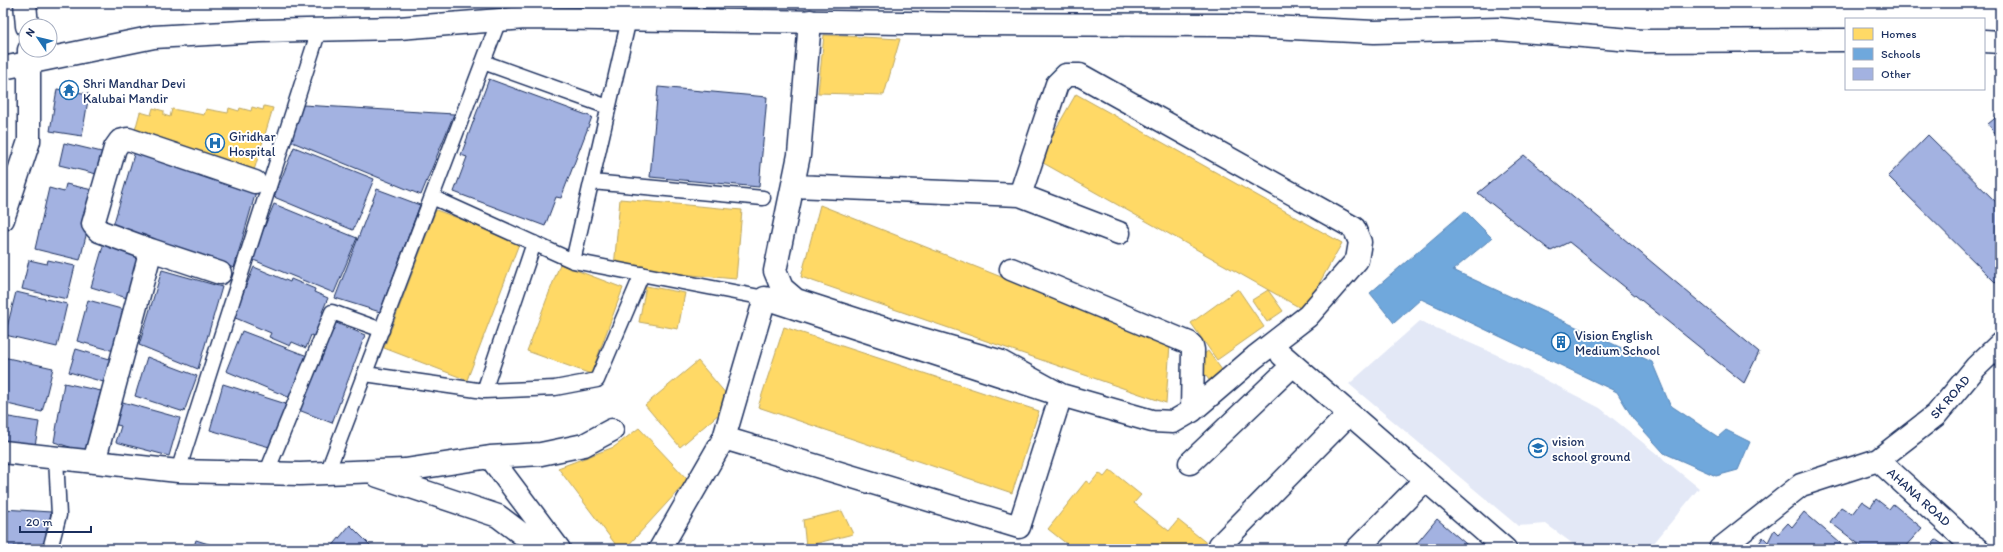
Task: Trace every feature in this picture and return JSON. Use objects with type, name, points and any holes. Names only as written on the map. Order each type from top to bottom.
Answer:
[{"type":"street","points":[[25,3],[26,18]]},
{"type":"street","points":[[58,52],[154,37],[399,28],[525,18],[629,18],[987,24],[1229,25],[1374,32],[1498,29],[1643,41],[1845,40]]},
{"type":"street","points":[[810,21],[799,155],[794,186],[775,271],[782,288],[796,300],[877,326],[998,361],[1061,395]]},
{"type":"street","points":[[1985,41],[2000,42]]},
{"type":"street","points":[[3,68],[26,58]]},
{"type":"street","points":[[3,219],[29,141],[30,58]]},
{"type":"street","points":[[660,549],[724,438],[765,298],[1061,395],[1152,421],[1173,422],[1192,411],[1255,357],[1308,316],[1357,260],[1360,242],[1354,228],[1080,75],[1066,74],[1057,84],[1020,195]]},
{"type":"street","points":[[220,273],[99,231],[93,224],[115,148],[120,141],[128,138],[255,182]]},
{"type":"street","points":[[794,186],[1020,195],[1119,233]]},
{"type":"street","points":[[94,462],[151,250]]},
{"type":"street","points":[[1011,269],[1189,343],[1193,350],[1192,411]]},
{"type":"street","name":"SK ROAD","points":[[1720,549],[1801,485],[1878,460],[1936,415],[1976,368],[2000,344]]},
{"type":"street","points":[[1190,463],[1288,360],[1505,549]]},
{"type":"street","points":[[724,438],[1020,527],[1061,395]]},
{"type":"street","points":[[1224,549],[1220,546],[1349,414]]},
{"type":"street","points":[[3,452],[178,471],[266,474],[365,472],[405,470],[490,458],[541,454],[584,445],[612,430]]},
{"type":"street","points":[[490,458],[559,549]]},
{"type":"street","name":"AHANA ROAD","points":[[1878,460],[1969,543],[1978,549]]},
{"type":"street","points":[[365,472],[498,516],[527,538],[533,549]]},
{"type":"street","points":[[1357,549],[1425,480]]},
{"type":"lane","points":[[573,261],[629,18]]},
{"type":"lane","points":[[327,473],[499,20]]},
{"type":"lane","points":[[178,471],[319,30]]},
{"type":"lane","points":[[483,62],[608,107]]},
{"type":"lane","points":[[592,182],[763,198]]},
{"type":"lane","points":[[432,197],[573,261],[765,298]]},
{"type":"lane","points":[[484,391],[534,243]]},
{"type":"lane","points":[[365,374],[484,391],[555,388],[597,380],[642,274]]},
{"type":"lane","points":[[266,474],[332,312],[382,330]]},
{"type":"lane","points":[[50,549],[59,515],[56,458]]},
{"type":"shaded area","name":"vision school ground","points":[[1420,321],[1495,354],[1600,408],[1699,488],[1649,549],[1580,549],[1546,524],[1518,526],[1349,384]]},
{"type":"building: Homes","points":[[824,35],[900,39],[884,95],[818,93]]},
{"type":"building: Homes","points":[[1076,94],[1342,243],[1304,310],[1038,160]]},
{"type":"building: Homes","points":[[264,106],[273,108],[252,177],[134,134],[140,112],[151,115],[153,108],[164,111],[164,115],[170,117],[172,109],[204,115],[206,109],[228,113],[229,108],[239,111],[240,108],[251,111],[252,107],[263,110]]},
{"type":"building: Homes","points":[[620,199],[742,210],[736,279],[614,268]]},
{"type":"building: Homes","points":[[820,205],[1170,344],[1166,403],[801,277]]},
{"type":"building: Homes","points":[[436,210],[520,241],[467,380],[384,348]]},
{"type":"building: Homes","points":[[560,264],[623,288],[591,374],[527,351]]},
{"type":"building: Homes","points":[[646,286],[685,293],[678,329],[639,322]]},
{"type":"building: Homes","points":[[1238,289],[1264,327],[1217,360],[1191,323]]},
{"type":"building: Homes","points":[[1268,290],[1283,311],[1267,322],[1252,300]]},
{"type":"building: Homes","points":[[784,327],[1039,411],[1012,493],[758,407]]},
{"type":"building: Homes","points":[[1208,351],[1225,374],[1212,384],[1195,361]]},
{"type":"building: Homes","points":[[698,361],[733,402],[680,447],[645,405]]},
{"type":"building: Homes","points":[[639,428],[688,480],[625,549],[619,549],[558,468],[614,447]]},
{"type":"building: Homes","points":[[1110,470],[1141,495],[1134,503],[1169,531],[1178,520],[1214,549],[1073,549],[1048,529],[1086,481],[1090,484],[1099,473],[1104,477]]},
{"type":"building: Homes","points":[[842,511],[853,534],[806,546],[803,520]]},
{"type":"building: Schools","name":"Vision English Medium School","points":[[1465,211],[1492,238],[1453,270],[1652,362],[1670,405],[1718,437],[1726,430],[1750,442],[1738,470],[1716,476],[1664,453],[1634,420],[1617,392],[1421,299],[1394,323],[1370,293]]},
{"type":"building: Other","points":[[489,79],[592,117],[561,198],[556,197],[545,226],[454,192],[467,157],[461,155]]},
{"type":"building: Other","points":[[658,87],[767,97],[759,187],[650,177]]},
{"type":"building: Other","points":[[57,89],[89,94],[82,136],[50,131]]},
{"type":"building: Other","points":[[303,105],[454,114],[421,195],[290,141]]},
{"type":"building: Other","points":[[2000,114],[2000,139],[1988,124]]},
{"type":"building: Other","points":[[1928,135],[2000,206],[2000,287],[1888,176]]},
{"type":"building: Other","points":[[64,143],[106,153],[101,175],[59,165]]},
{"type":"building: Other","points":[[294,147],[374,179],[353,230],[274,197]]},
{"type":"building: Other","points":[[135,151],[257,188],[234,268],[113,226]]},
{"type":"building: Other","points":[[1524,155],[1759,352],[1744,383],[1569,242],[1551,251],[1478,193]]},
{"type":"building: Other","points":[[66,184],[97,191],[80,260],[35,249],[49,188],[64,192]]},
{"type":"building: Other","points":[[377,189],[420,205],[380,312],[335,298]]},
{"type":"building: Other","points":[[274,204],[357,238],[334,293],[251,259]]},
{"type":"building: Other","points":[[104,243],[142,255],[127,298],[91,287]]},
{"type":"building: Other","points":[[29,260],[47,264],[48,260],[75,266],[67,299],[22,289]]},
{"type":"building: Other","points":[[254,267],[290,282],[291,279],[315,289],[314,292],[328,298],[322,312],[328,314],[318,338],[311,335],[306,348],[292,342],[290,346],[269,337],[271,333],[233,317]]},
{"type":"building: Other","points":[[162,270],[222,287],[198,369],[139,345]]},
{"type":"building: Other","points":[[16,292],[67,304],[57,347],[5,335]]},
{"type":"building: Other","points":[[88,300],[125,310],[114,351],[77,341]]},
{"type":"building: Other","points":[[334,322],[365,335],[332,423],[296,409]]},
{"type":"building: Other","points":[[242,331],[310,357],[293,399],[226,371]]},
{"type":"building: Other","points":[[76,349],[113,360],[107,383],[69,372]]},
{"type":"building: Other","points":[[3,357],[53,368],[42,412],[3,403]]},
{"type":"building: Other","points":[[147,357],[197,376],[184,412],[135,396]]},
{"type":"building: Other","points":[[64,383],[101,391],[85,452],[54,442]]},
{"type":"building: Other","points":[[223,384],[286,404],[273,448],[210,430]]},
{"type":"building: Other","points":[[119,401],[180,418],[169,456],[116,442],[121,426],[113,424]]},
{"type":"building: Other","points":[[3,416],[39,422],[35,446],[3,441]]},
{"type":"building: Other","points":[[1876,499],[1889,509],[1893,504],[1922,528],[1903,549],[1865,549],[1830,522],[1841,507],[1852,514],[1862,501],[1871,507]]},
{"type":"building: Other","points":[[3,509],[51,512],[46,544],[14,546],[12,549],[3,549]]},
{"type":"building: Other","points":[[1804,512],[1847,549],[1756,548],[1763,537],[1768,542],[1774,530],[1778,534],[1788,523],[1792,527]]},
{"type":"building: Other","points":[[1437,519],[1472,549],[1412,549]]},
{"type":"building: Other","points":[[350,525],[372,547],[370,549],[330,549]]},
{"type":"building: Other","points":[[196,540],[224,549],[193,549]]},
{"type":"building: Other","points":[[1936,540],[1950,549],[1928,549]]},
{"type":"place","name":"Shri Mandhar Devi Kalubai Mandir","points":[[69,90]]},
{"type":"place","name":"Giridhar Hospital","points":[[215,143]]},
{"type":"place","name":"Vision English Medium School","points":[[1561,342]]},
{"type":"place","name":"vision school ground","points":[[1538,448]]}]
